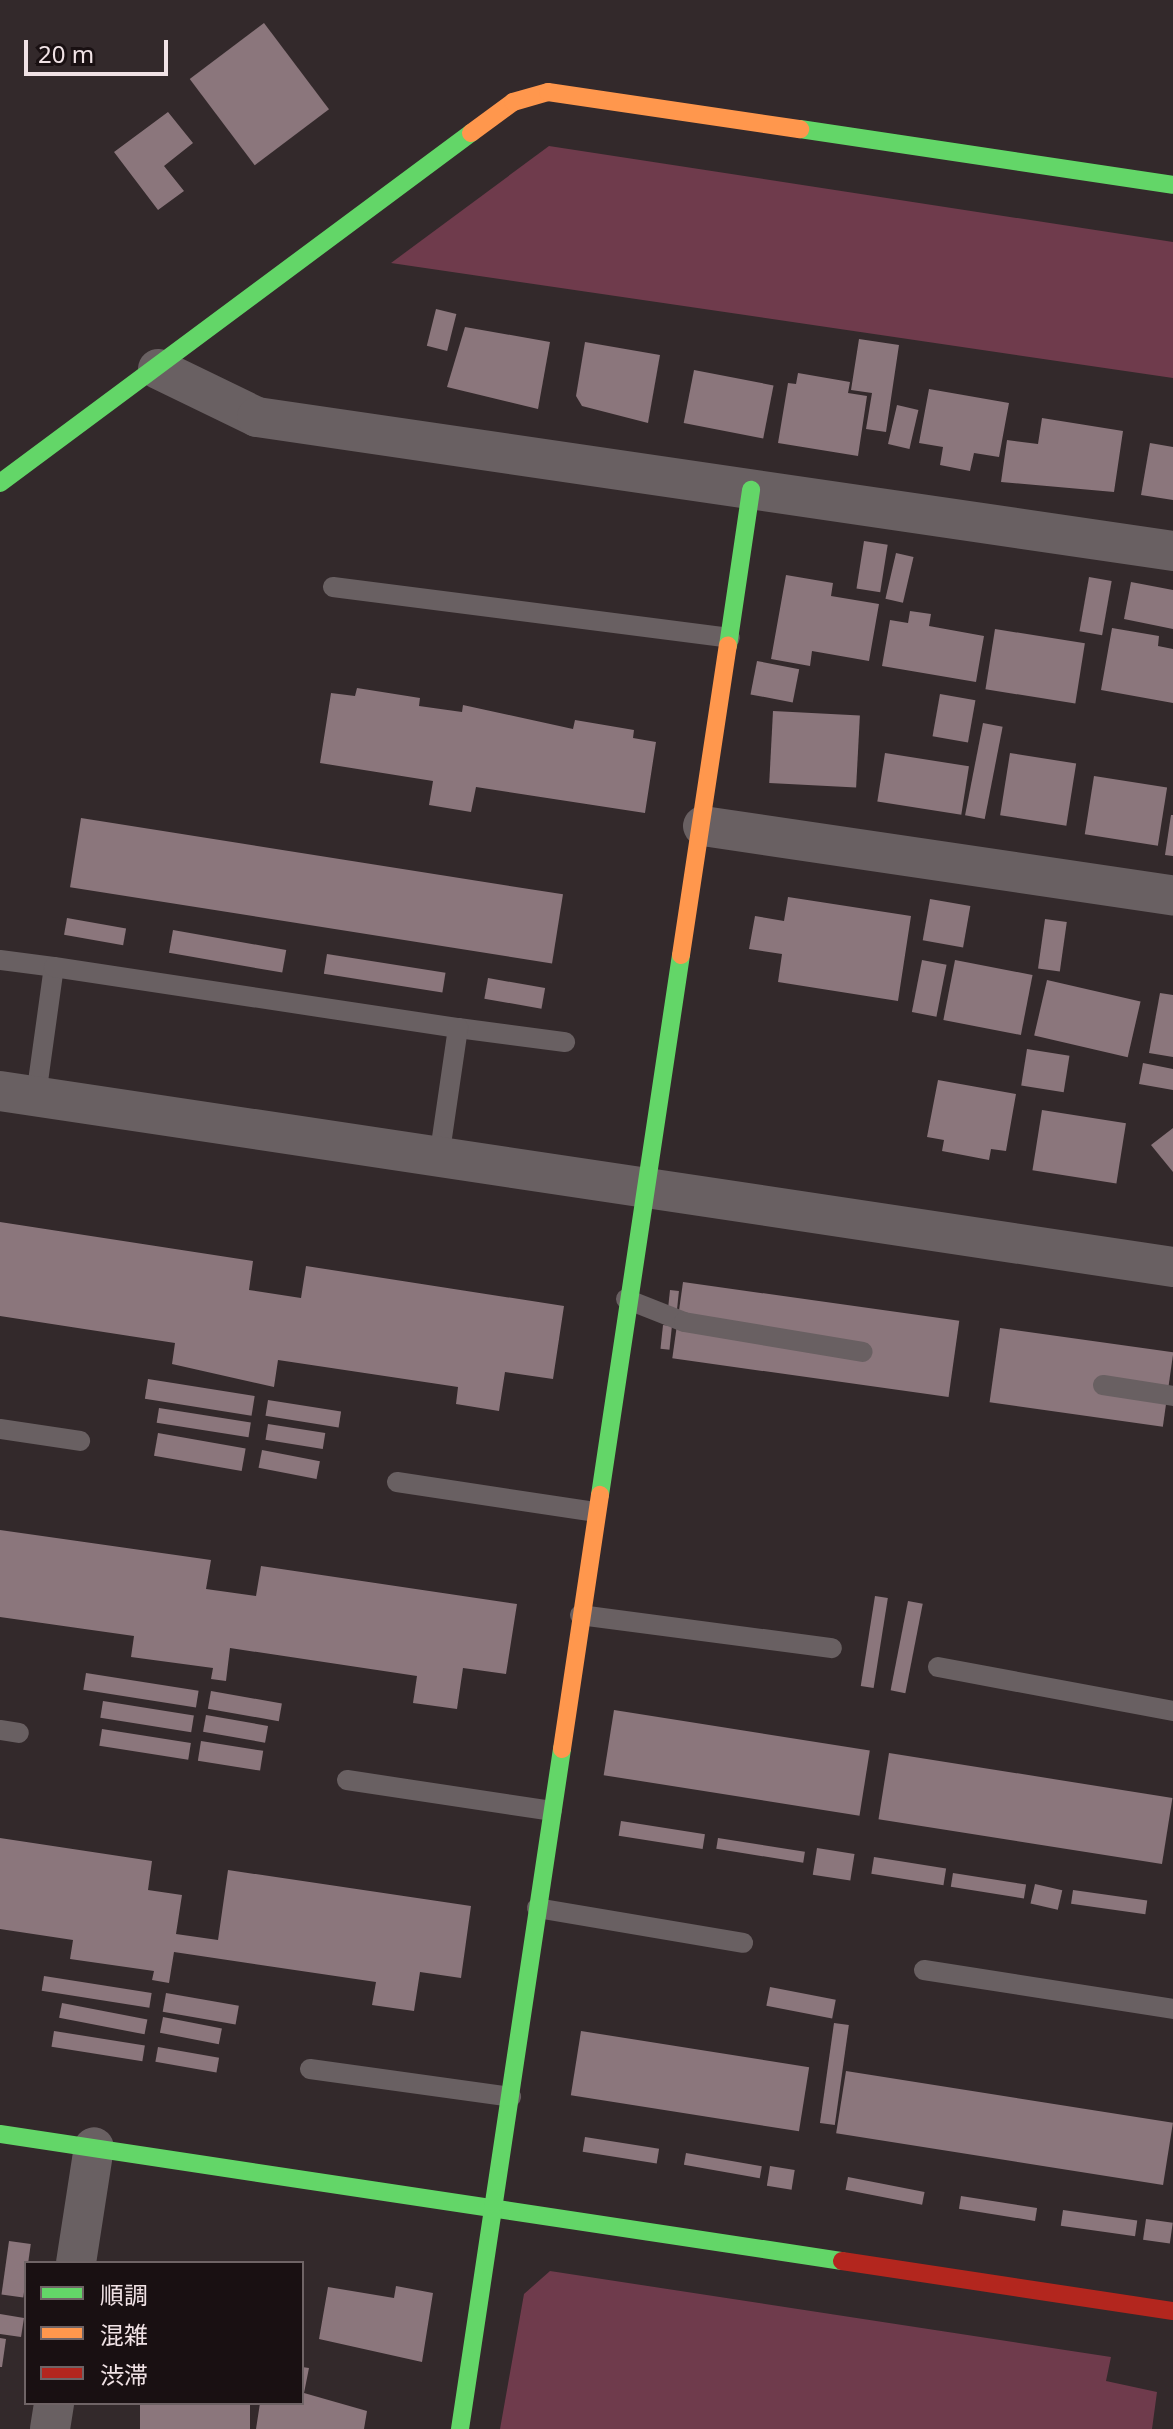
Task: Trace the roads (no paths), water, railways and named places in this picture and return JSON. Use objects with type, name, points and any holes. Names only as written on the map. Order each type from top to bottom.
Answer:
[{"type":"street","points":[[0,483],[158,369],[513,102],[548,92],[1173,185]]},
{"type":"street","points":[[158,369],[257,417],[1173,551]]},
{"type":"street","points":[[460,2429],[626,1299],[703,826],[751,490]]},
{"type":"street","points":[[703,826],[1173,895]]},
{"type":"street","points":[[18,1094],[1173,1267]]},
{"type":"street","points":[[0,2134],[493,2211],[1173,2311]]},
{"type":"street","points":[[76,2261],[94,2147]]},
{"type":"street","points":[[50,2429],[54,2405]]},
{"type":"lane","points":[[333,587],[730,638]]},
{"type":"lane","points":[[0,960],[565,1042]]},
{"type":"lane","points":[[18,1094],[54,967]]},
{"type":"lane","points":[[439,1158],[458,1028]]},
{"type":"lane","points":[[626,1299],[684,1322],[863,1352]]},
{"type":"lane","points":[[1103,1385],[1173,1396]]},
{"type":"lane","points":[[0,1429],[80,1441]]},
{"type":"lane","points":[[397,1482],[595,1512]]},
{"type":"lane","points":[[580,1615],[832,1648]]},
{"type":"lane","points":[[938,1667],[1173,1711]]},
{"type":"lane","points":[[347,1780],[552,1811]]},
{"type":"lane","points":[[537,1908],[743,1943]]},
{"type":"lane","points":[[924,1970],[1173,2009]]},
{"type":"lane","points":[[310,2069],[511,2097]]}]
